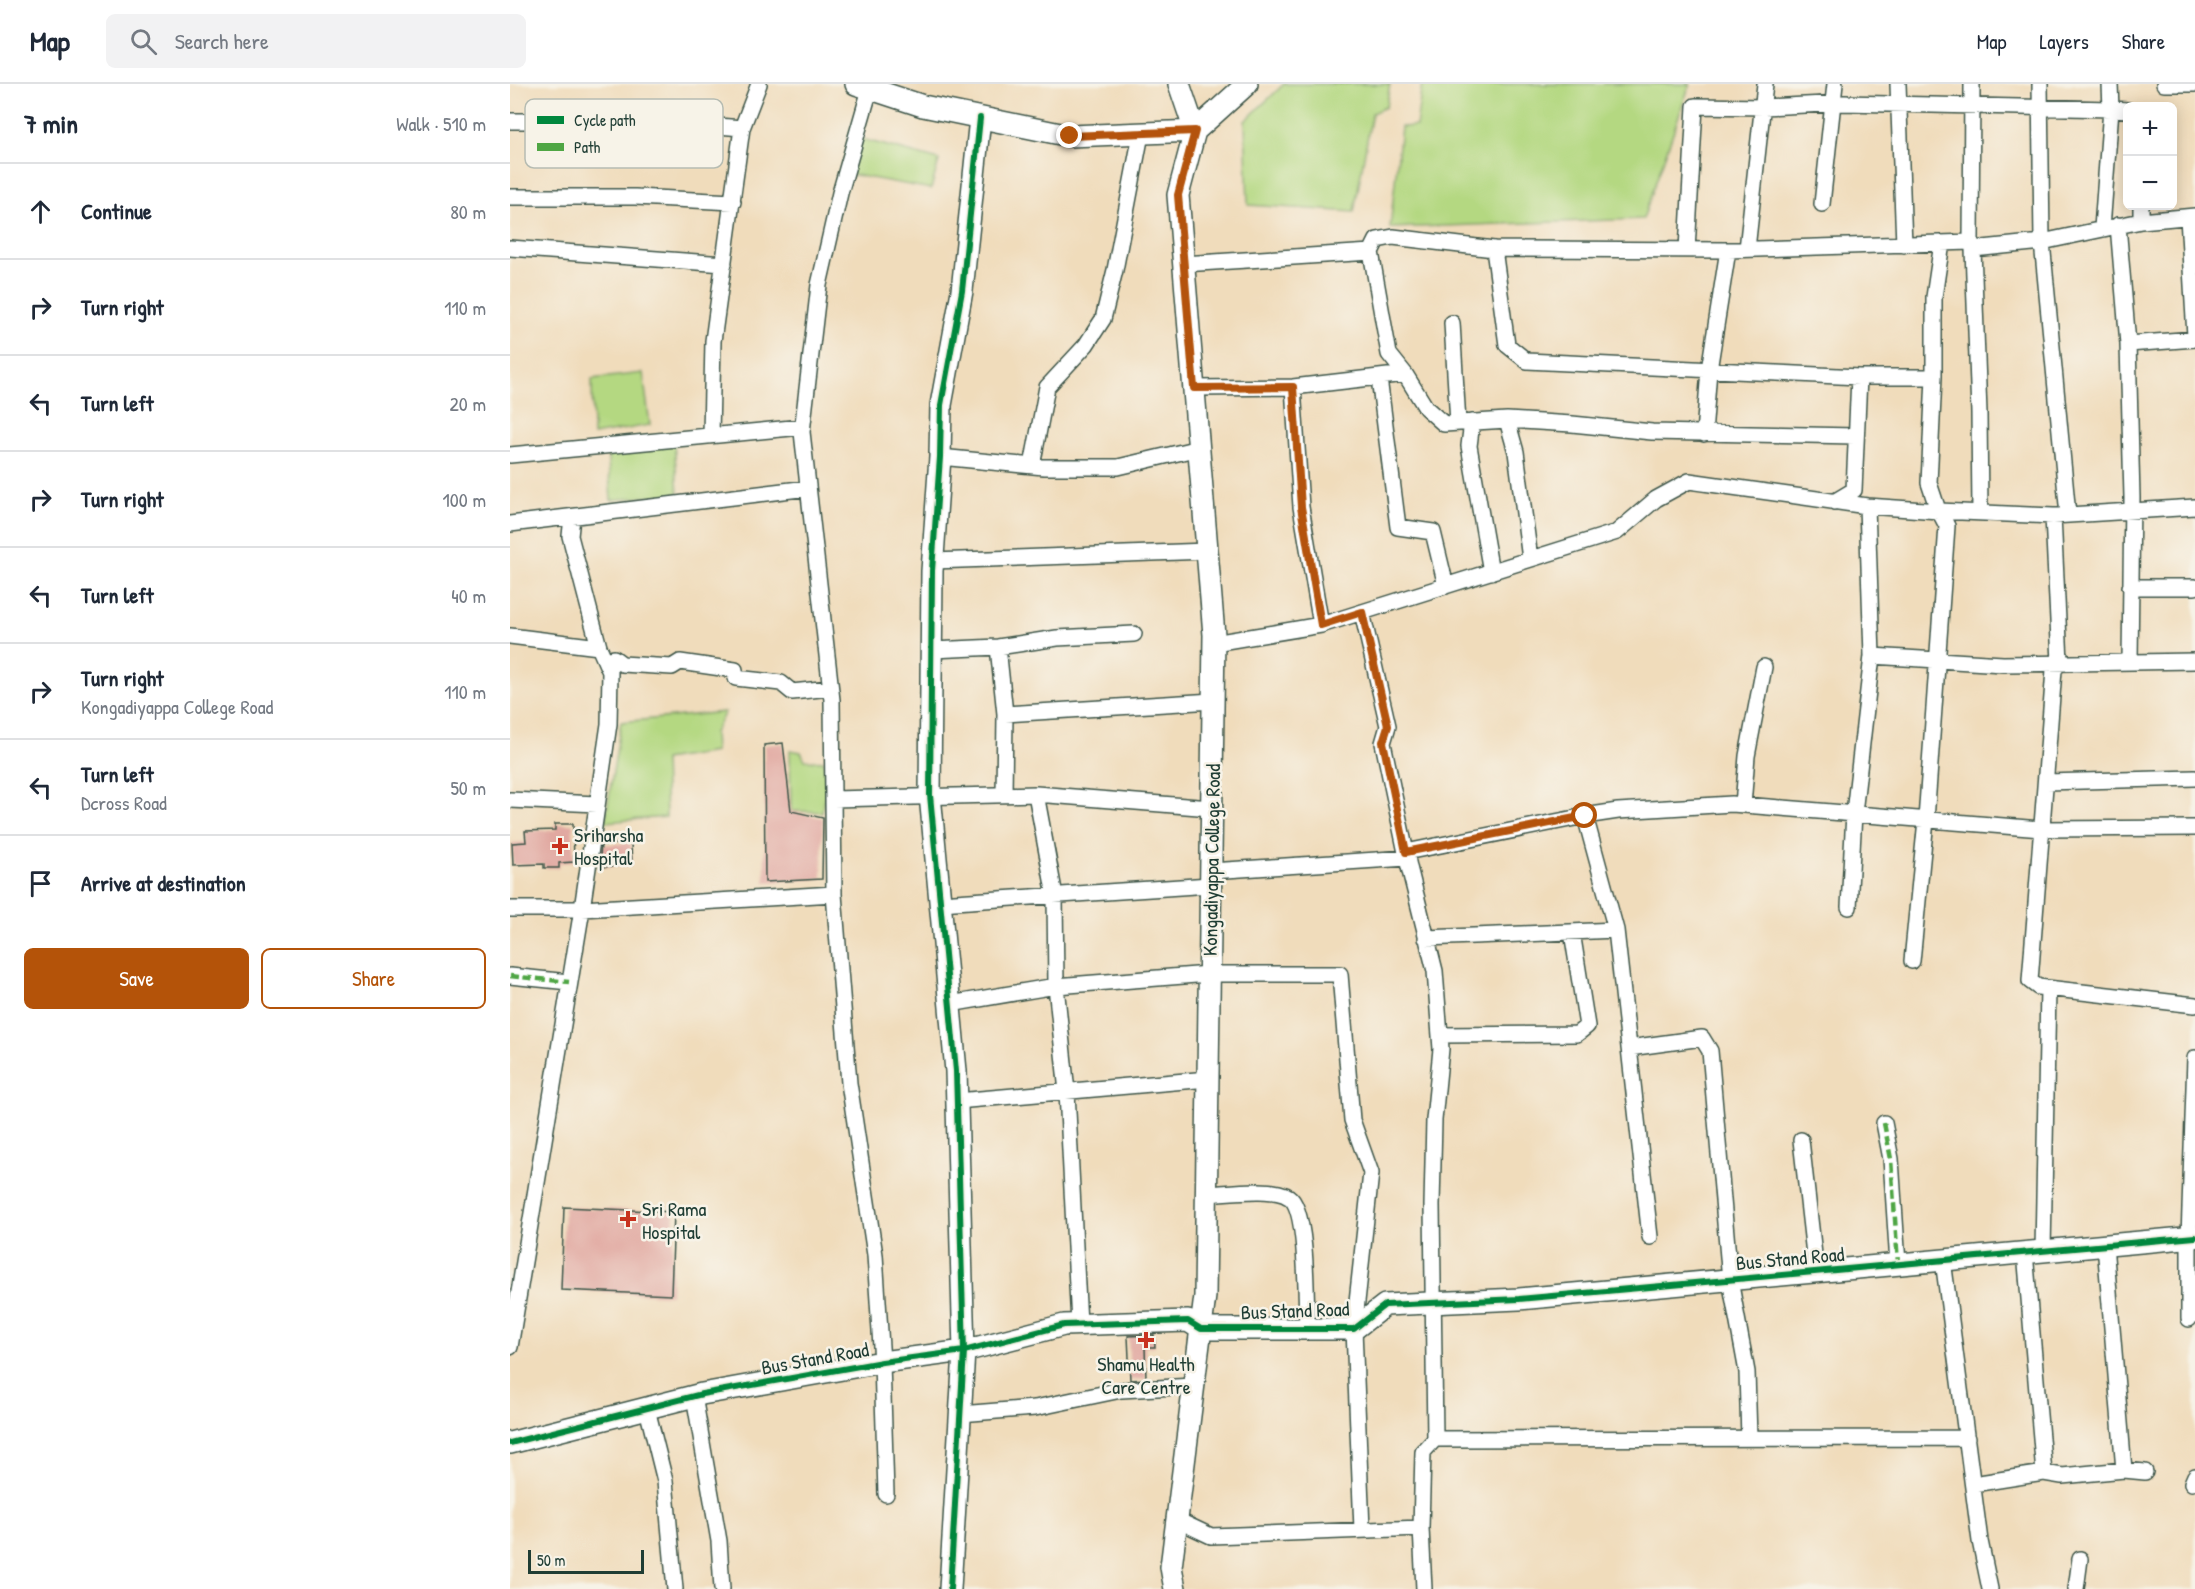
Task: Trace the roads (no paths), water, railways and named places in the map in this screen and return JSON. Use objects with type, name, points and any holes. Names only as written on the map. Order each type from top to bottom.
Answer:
[{"type":"street","points":[[711,435],[713,341],[742,128],[759,84]]},
{"type":"street","points":[[1179,84],[1195,131]]},
{"type":"street","points":[[885,1494],[882,1362],[875,1255],[849,1083],[834,894],[830,688],[802,427],[819,285],[863,86],[922,106],[1070,136],[1195,131],[1247,84]]},
{"type":"street","points":[[1747,249],[1765,84]]},
{"type":"street","points":[[1822,204],[1835,84]]},
{"type":"street","points":[[1898,84],[1904,245]]},
{"type":"street","points":[[1972,84],[1972,245],[1979,413],[1980,512]]},
{"type":"street","points":[[2040,84],[2042,242],[2061,515],[2060,662],[2055,670],[2030,981],[2038,987],[2048,989],[2034,1251],[2044,1473]]},
{"type":"street","points":[[2102,228],[2111,109],[2110,84]]},
{"type":"street","points":[[2164,84],[2195,84]]},
{"type":"street","points":[[1687,250],[1695,106],[1764,107],[1833,103],[2040,106],[2123,110]]},
{"type":"street","points":[[950,1589],[964,1351],[957,1101],[930,795],[933,561],[941,405],[962,291],[980,118]]},
{"type":"street","points":[[510,122],[525,122]]},
{"type":"street","points":[[723,126],[742,128]]},
{"type":"street","name":"Kongadiyappa College Road","points":[[1175,1589],[1171,1566],[1205,1296],[1212,808],[1214,643],[1178,195],[1195,131]]},
{"type":"street","points":[[1032,466],[1047,387],[1086,345],[1103,319],[1115,270],[1141,134]]},
{"type":"street","points":[[510,197],[635,197],[733,202]]},
{"type":"street","points":[[1855,436],[1652,432],[1507,420],[1444,424],[1426,408],[1405,374],[1389,354],[1371,252],[1377,240],[1393,237],[1494,249],[1728,250],[1942,243],[1972,245],[2042,242],[2118,225],[2141,213],[2192,217],[2195,338],[2128,344]]},
{"type":"street","points":[[2118,225],[2128,344],[2131,511],[2130,661]]},
{"type":"street","points":[[1912,961],[1926,820],[1947,526],[1929,483],[1934,377],[1934,297],[1942,243]]},
{"type":"street","points":[[510,248],[724,264]]},
{"type":"street","points":[[1494,249],[1506,345],[1527,361],[1859,377],[1934,377]]},
{"type":"street","points":[[1704,434],[1709,370],[1728,250]]},
{"type":"street","points":[[1184,264],[1371,252]]},
{"type":"street","points":[[1452,323],[1465,423],[1491,572]]},
{"type":"street","points":[[1194,388],[1293,387],[1405,374]]},
{"type":"street","points":[[1834,501],[1854,490],[1859,377]]},
{"type":"street","points":[[1379,378],[1398,527],[1432,532],[1446,586]]},
{"type":"street","points":[[1293,387],[1301,507],[1321,625]]},
{"type":"street","points":[[1507,420],[1516,452],[1530,559]]},
{"type":"street","points":[[510,455],[802,427]]},
{"type":"street","points":[[940,457],[1032,466],[1118,467],[1199,448]]},
{"type":"street","points":[[1214,643],[1321,625],[1617,532],[1656,499],[1689,482],[1867,506],[1939,511],[2061,515],[2195,507]]},
{"type":"street","points":[[510,524],[808,488]]},
{"type":"street","points":[[1850,907],[1854,814],[1872,656],[1867,506]]},
{"type":"street","points":[[510,1347],[582,909],[609,724],[610,672],[602,654],[570,536],[572,517]]},
{"type":"street","points":[[933,561],[1207,551]]},
{"type":"street","points":[[2130,587],[2195,586]]},
{"type":"street","points":[[1362,612],[1388,726],[1383,742],[1406,855],[1435,971],[1441,1048],[1434,1120],[1432,1205],[1435,1439],[1423,1452],[1421,1528],[1424,1589]]},
{"type":"street","points":[[932,650],[998,646],[1057,638],[1134,634]]},
{"type":"street","points":[[510,636],[602,654],[622,664],[672,667],[680,662],[735,670],[736,678],[782,683],[792,692],[830,688]]},
{"type":"street","points":[[998,646],[1005,714],[1004,795]]},
{"type":"street","points":[[1872,656],[2003,664],[2195,661]]},
{"type":"street","points":[[1743,805],[1747,756],[1764,667]]},
{"type":"street","points":[[1005,714],[1213,701]]},
{"type":"street","points":[[2046,782],[2195,778]]},
{"type":"street","points":[[833,799],[1036,794],[1212,808]]},
{"type":"street","points":[[1036,794],[1054,896],[1056,986],[1067,1092],[1079,1324]]},
{"type":"street","points":[[510,800],[597,804]]},
{"type":"street","points":[[940,903],[1054,896],[1406,855],[1585,816],[1618,811],[1743,805],[2042,829],[2195,828]]},
{"type":"street","points":[[1585,816],[1616,930],[1650,1237]]},
{"type":"street","points":[[510,909],[582,909],[834,894]]},
{"type":"street","points":[[1426,938],[1616,930]]},
{"type":"street","points":[[1440,1035],[1577,1034],[1587,1026],[1572,932]]},
{"type":"street","points":[[950,1004],[1056,986],[1209,974],[1340,974],[1352,1120],[1371,1173],[1354,1329],[1362,1530]]},
{"type":"street","points":[[510,976],[569,982]]},
{"type":"street","points":[[2038,987],[2195,1005]]},
{"type":"street","points":[[1629,1048],[1702,1038],[1710,1051],[1730,1280],[1747,1372],[1749,1438]]},
{"type":"street","points":[[2189,1319],[2195,1058]]},
{"type":"street","points":[[957,1101],[1208,1079]]},
{"type":"street","points":[[1884,1123],[1891,1159],[1898,1264]]},
{"type":"street","points":[[1801,1140],[1816,1272]]},
{"type":"street","points":[[1206,1194],[1275,1191],[1289,1196],[1295,1203],[1302,1224],[1307,1329]]},
{"type":"street","name":"Bus Stand Road","points":[[510,1443],[694,1396],[882,1362],[964,1351],[1064,1325],[1188,1321],[1201,1329],[1354,1329],[1385,1305],[1519,1299],[2192,1238]]},
{"type":"street","points":[[2105,1245],[2124,1470]]},
{"type":"street","points":[[1943,1260],[1973,1484],[1990,1589]]},
{"type":"street","points":[[960,1414],[1035,1408],[1121,1390],[1193,1386]]},
{"type":"street","points":[[694,1396],[719,1541],[722,1589]]},
{"type":"street","points":[[647,1409],[665,1481],[675,1589]]},
{"type":"street","points":[[1435,1439],[1967,1438]]},
{"type":"street","points":[[1973,1484],[2044,1473],[2062,1476],[2124,1470],[2145,1472]]},
{"type":"street","points":[[1177,1520],[1212,1536],[1421,1528]]},
{"type":"street","points":[[2076,1589],[2080,1559]]},
{"type":"place","name":"Sriharsha Hospital","points":[[560,846]]},
{"type":"place","name":"Sri Rama Hospital","points":[[628,1219]]},
{"type":"place","name":"Shamu Health Care Centre","points":[[1146,1340]]}]
